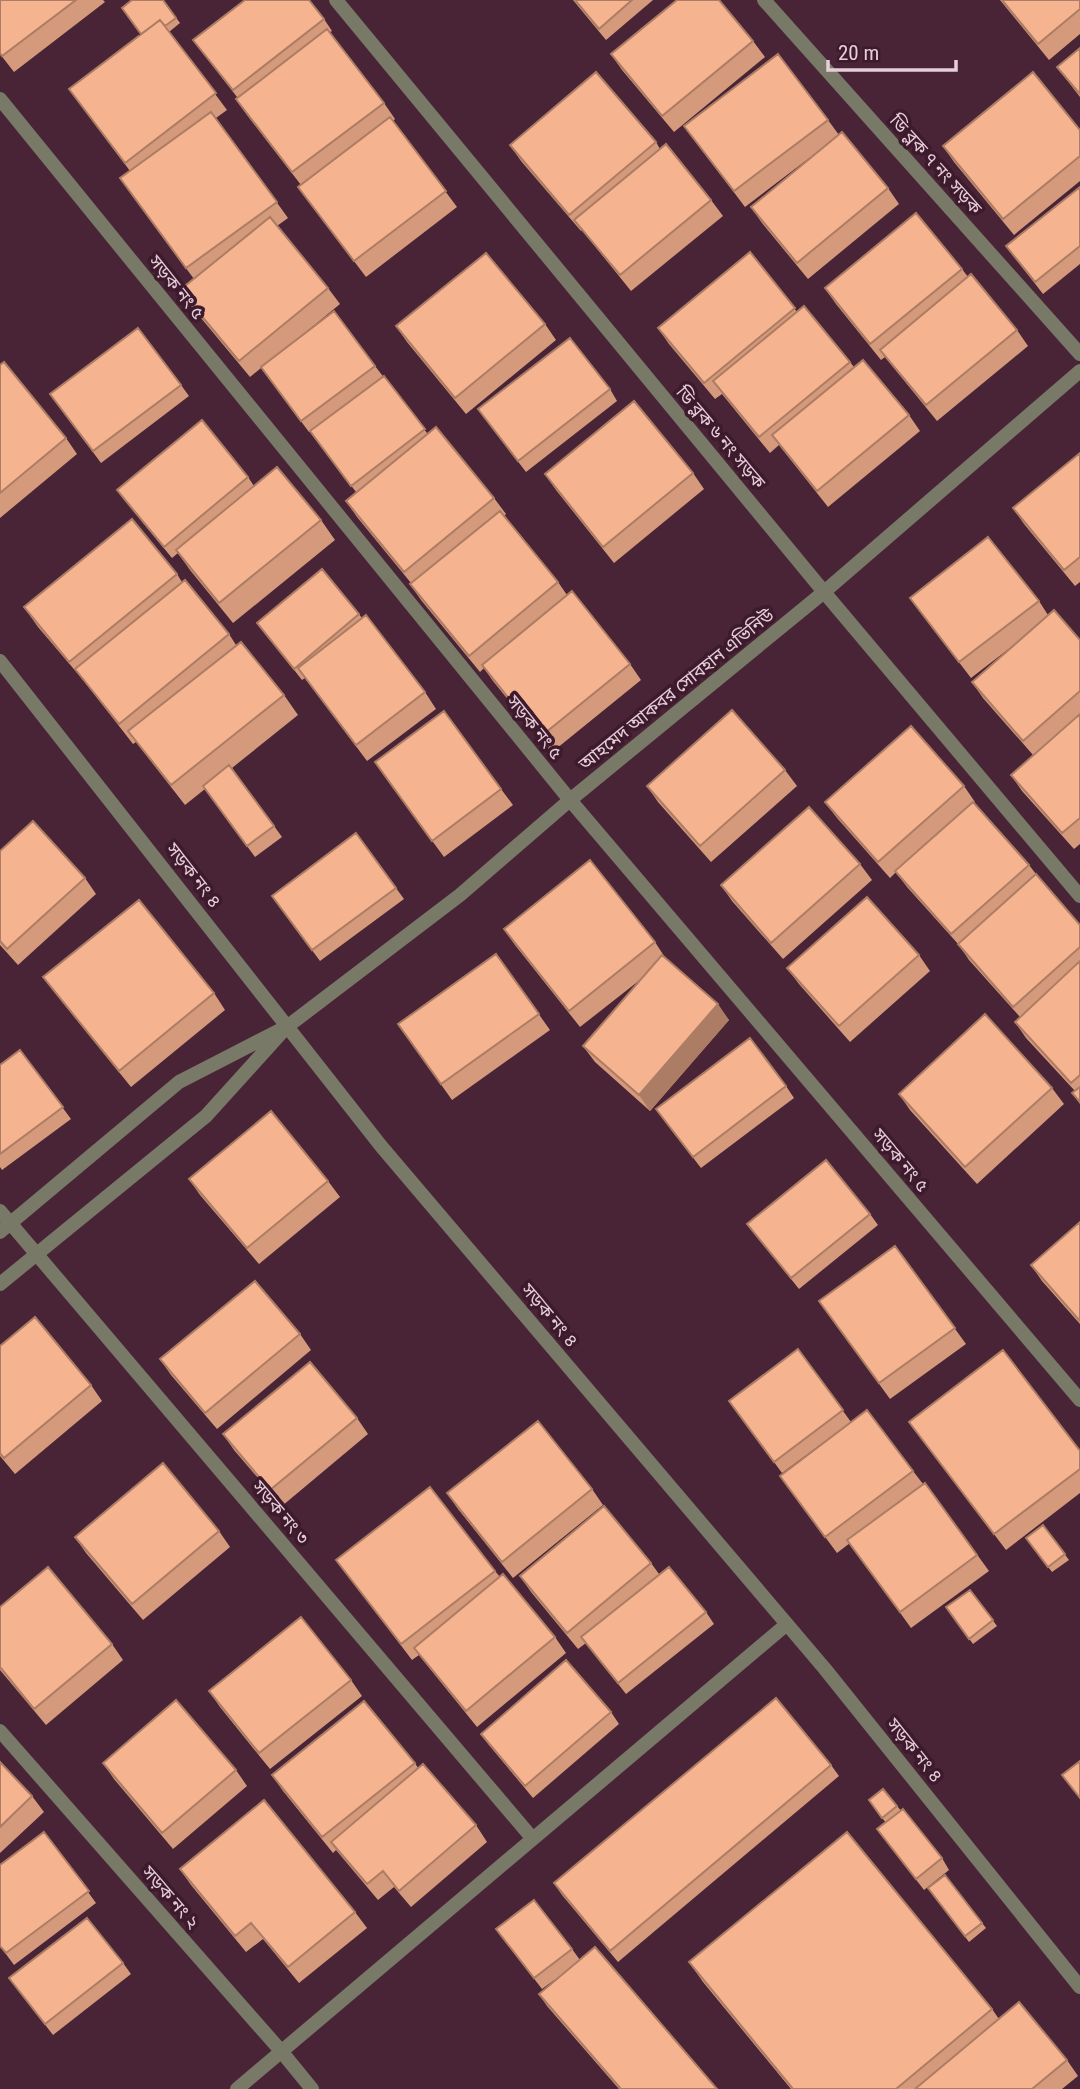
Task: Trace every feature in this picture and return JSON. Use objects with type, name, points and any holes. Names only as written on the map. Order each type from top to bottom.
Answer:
[{"type":"street","name":"ডি ব্লক ৬ নং সড়ক","points":[[336,0],[824,592],[1080,896]]},
{"type":"street","name":"ডি ব্লক ৭ নং সড়ক","points":[[764,0],[1080,354]]},
{"type":"street","name":"সড়ক নং ৫","points":[[0,99],[570,800],[1080,1401]]},
{"type":"street","name":"আহমেদ আকবর সোবহান এভিনিউ","points":[[5,1228],[179,1082],[288,1026],[460,895],[570,800],[824,592],[1080,371]]},
{"type":"street","name":"সড়ক নং ৪","points":[[0,661],[381,1146],[788,1623],[1080,1987]]},
{"type":"street","name":"আহমেদ আকবর সোবহান এভিনিউ","points":[[0,1284],[206,1116],[288,1026]]},
{"type":"street","name":"সড়ক নং ৩","points":[[0,1211],[5,1228],[36,1253],[533,1839]]},
{"type":"street","points":[[237,2089],[788,1623]]},
{"type":"street","name":"সড়ক নং ২","points":[[0,1731],[312,2089]]},
{"type":"building","points":[[0,0],[76,0],[2,56]]},
{"type":"building","points":[[132,0],[163,0],[176,18],[165,26],[160,20],[141,34],[122,8]]},
{"type":"building","points":[[245,0],[309,0],[324,19],[233,90],[193,40]]},
{"type":"building","points":[[575,0],[632,0],[599,29]]},
{"type":"building","points":[[677,0],[719,0],[753,41],[662,116],[611,54]]},
{"type":"building","points":[[1002,0],[1080,0],[1080,9],[1038,44]]},
{"type":"building","points":[[160,20],[216,93],[125,163],[69,89]]},
{"type":"building","points":[[327,29],[384,103],[292,172],[236,99]]},
{"type":"building","points":[[1080,48],[1080,94],[1057,67]]},
{"type":"building","points":[[778,54],[828,120],[734,191],[684,126]]},
{"type":"building","points":[[596,72],[656,142],[569,215],[510,145]]},
{"type":"building","points":[[1033,72],[1080,130],[1080,156],[1003,219],[943,146]]},
{"type":"building","points":[[211,112],[277,202],[186,268],[120,178]]},
{"type":"building","points":[[390,117],[446,191],[354,261],[298,187]]},
{"type":"building","points":[[842,132],[888,188],[797,263],[751,207]]},
{"type":"building","points":[[666,144],[711,200],[620,275],[574,220]]},
{"type":"building","points":[[1080,187],[1080,246],[1035,282],[1006,246]]},
{"type":"building","points":[[916,213],[962,269],[870,344],[825,288]]},
{"type":"building","points":[[270,217],[328,288],[239,361],[180,290]]},
{"type":"building","points":[[750,252],[795,308],[704,383],[658,328]]},
{"type":"building","points":[[486,253],[545,324],[455,398],[396,326]]},
{"type":"building","points":[[971,274],[1017,330],[926,405],[880,350]]},
{"type":"building","points":[[804,306],[850,362],[759,437],[713,381]]},
{"type":"building","points":[[334,311],[375,366],[301,421],[261,367]]},
{"type":"building","points":[[138,328],[181,385],[93,451],[50,394]]},
{"type":"building","points":[[570,338],[610,389],[518,461],[478,409]]},
{"type":"building","points":[[863,360],[909,415],[817,491],[772,435]]},
{"type":"building","points":[[4,362],[66,438],[0,493],[0,365]]},
{"type":"building","points":[[384,376],[425,429],[351,486],[310,431]]},
{"type":"building","points":[[634,401],[693,473],[603,547],[545,474]]},
{"type":"building","points":[[202,420],[248,477],[164,547],[117,490]]},
{"type":"building","points":[[436,427],[494,498],[404,572],[346,501]]},
{"type":"building","points":[[1080,453],[1080,557],[1064,570],[1013,508]]},
{"type":"building","points":[[277,467],[321,520],[219,603],[176,550]]},
{"type":"building","points":[[500,511],[558,582],[469,656],[410,584]]},
{"type":"building","points":[[132,519],[177,574],[69,662],[24,607]]},
{"type":"building","points":[[988,537],[1039,601],[959,662],[910,598]]},
{"type":"building","points":[[322,569],[359,614],[294,669],[257,623]]},
{"type":"building","points":[[185,580],[229,634],[119,724],[75,669]]},
{"type":"building","points":[[572,591],[630,664],[540,737],[482,665]]},
{"type":"building","points":[[1054,610],[1080,640],[1080,691],[1023,741],[972,682]]},
{"type":"building","points":[[366,615],[425,692],[356,745],[298,668]]},
{"type":"building","points":[[241,642],[284,695],[171,785],[128,731]]},
{"type":"building","points":[[732,710],[785,770],[700,846],[647,786]]},
{"type":"building","points":[[444,711],[501,789],[432,841],[375,762]]},
{"type":"building","points":[[1080,714],[1080,818],[1062,833],[1011,775]]},
{"type":"building","points":[[911,726],[964,786],[878,862],[825,802]]},
{"type":"building","points":[[229,765],[274,826],[247,846],[203,786]]},
{"type":"building","points":[[973,802],[1029,865],[951,934],[895,871]]},
{"type":"building","points":[[809,807],[860,864],[771,943],[721,885]]},
{"type":"building","points":[[33,821],[85,878],[7,949],[0,941],[0,851]]},
{"type":"building","points":[[356,833],[396,888],[312,950],[272,896]]},
{"type":"building","points":[[590,860],[655,942],[569,1011],[504,929]]},
{"type":"building","points":[[1036,874],[1080,925],[1080,947],[1013,1007],[958,944]]},
{"type":"building","points":[[867,897],[919,955],[839,1026],[787,968]]},
{"type":"building","points":[[139,900],[214,993],[119,1071],[43,977]]},
{"type":"building","points":[[496,954],[539,1014],[441,1084],[398,1024]]},
{"type":"building","points":[[662,955],[718,1004],[639,1095],[583,1046]]},
{"type":"building","points":[[1080,961],[1080,1075],[1071,1083],[1015,1022]]},
{"type":"building","points":[[985,1014],[1052,1088],[965,1167],[899,1094]]},
{"type":"building","points":[[750,1038],[786,1086],[693,1157],[656,1109]]},
{"type":"building","points":[[20,1050],[63,1107],[0,1154],[0,1065]]},
{"type":"building","points":[[1080,1087],[1080,1102],[1072,1093]]},
{"type":"building","points":[[271,1111],[328,1181],[247,1248],[189,1179]]},
{"type":"building","points":[[826,1160],[870,1214],[791,1278],[747,1224]]},
{"type":"building","points":[[1080,1222],[1080,1321],[1031,1265]]},
{"type":"building","points":[[895,1246],[955,1328],[879,1383],[819,1301]]},
{"type":"building","points":[[255,1281],[300,1334],[205,1413],[160,1359]]},
{"type":"building","points":[[35,1317],[91,1385],[4,1458],[0,1453],[0,1346]]},
{"type":"building","points":[[798,1349],[843,1410],[774,1462],[729,1401]]},
{"type":"building","points":[[1003,1350],[1080,1451],[1080,1469],[994,1534],[909,1422]]},
{"type":"building","points":[[310,1362],[357,1418],[270,1490],[223,1434]]},
{"type":"building","points":[[867,1410],[913,1471],[825,1537],[780,1476]]},
{"type":"building","points":[[538,1421],[592,1489],[502,1562],[447,1493]]},
{"type":"building","points":[[163,1463],[219,1531],[132,1604],[75,1537]]},
{"type":"building","points":[[925,1483],[977,1555],[900,1612],[847,1540]]},
{"type":"building","points":[[430,1487],[495,1571],[401,1644],[336,1560]]},
{"type":"building","points":[[604,1506],[651,1563],[567,1633],[520,1576]]},
{"type":"building","points":[[1043,1525],[1065,1554],[1048,1567],[1026,1538]]},
{"type":"building","points":[[48,1567],[112,1644],[34,1709],[0,1667],[0,1607]]},
{"type":"building","points":[[669,1567],[706,1612],[618,1683],[581,1637]]},
{"type":"building","points":[[503,1574],[555,1637],[466,1711],[414,1648]]},
{"type":"building","points":[[970,1590],[993,1620],[969,1639],[946,1607]]},
{"type":"building","points":[[301,1617],[351,1680],[259,1753],[209,1691]]},
{"type":"building","points":[[566,1660],[611,1712],[525,1786],[481,1734]]},
{"type":"building","points":[[776,1698],[831,1765],[610,1951],[554,1883]]},
{"type":"building","points":[[176,1700],[236,1770],[162,1833],[103,1763]]},
{"type":"building","points":[[364,1701],[415,1763],[322,1837],[272,1775]]},
{"type":"building","points":[[1080,1761],[1080,1798],[1062,1775]]},
{"type":"building","points":[[0,1762],[32,1796],[0,1827]]},
{"type":"building","points":[[423,1764],[476,1825],[399,1891],[383,1871],[367,1884],[331,1842]]},
{"type":"building","points":[[883,1789],[897,1806],[882,1818],[869,1800]]},
{"type":"building","points":[[264,1800],[355,1912],[288,1967],[251,1923],[235,1936],[180,1869]]},
{"type":"building","points":[[903,1809],[942,1858],[916,1879],[877,1829]]},
{"type":"building","points":[[44,1832],[89,1891],[6,1953],[0,1946],[0,1865]]},
{"type":"building","points":[[847,1832],[992,2009],[896,2089],[793,2089],[689,1962]]},
{"type":"building","points":[[945,1875],[982,1923],[965,1936],[928,1888]]},
{"type":"building","points":[[534,1900],[572,1949],[534,1978],[496,1929]]},
{"type":"building","points":[[87,1918],[123,1963],[45,2024],[9,1978]]},
{"type":"building","points":[[595,1947],[717,2089],[621,2089],[539,1994]]},
{"type":"building","points":[[1019,2002],[1067,2060],[1032,2089],[915,2089]]}]
